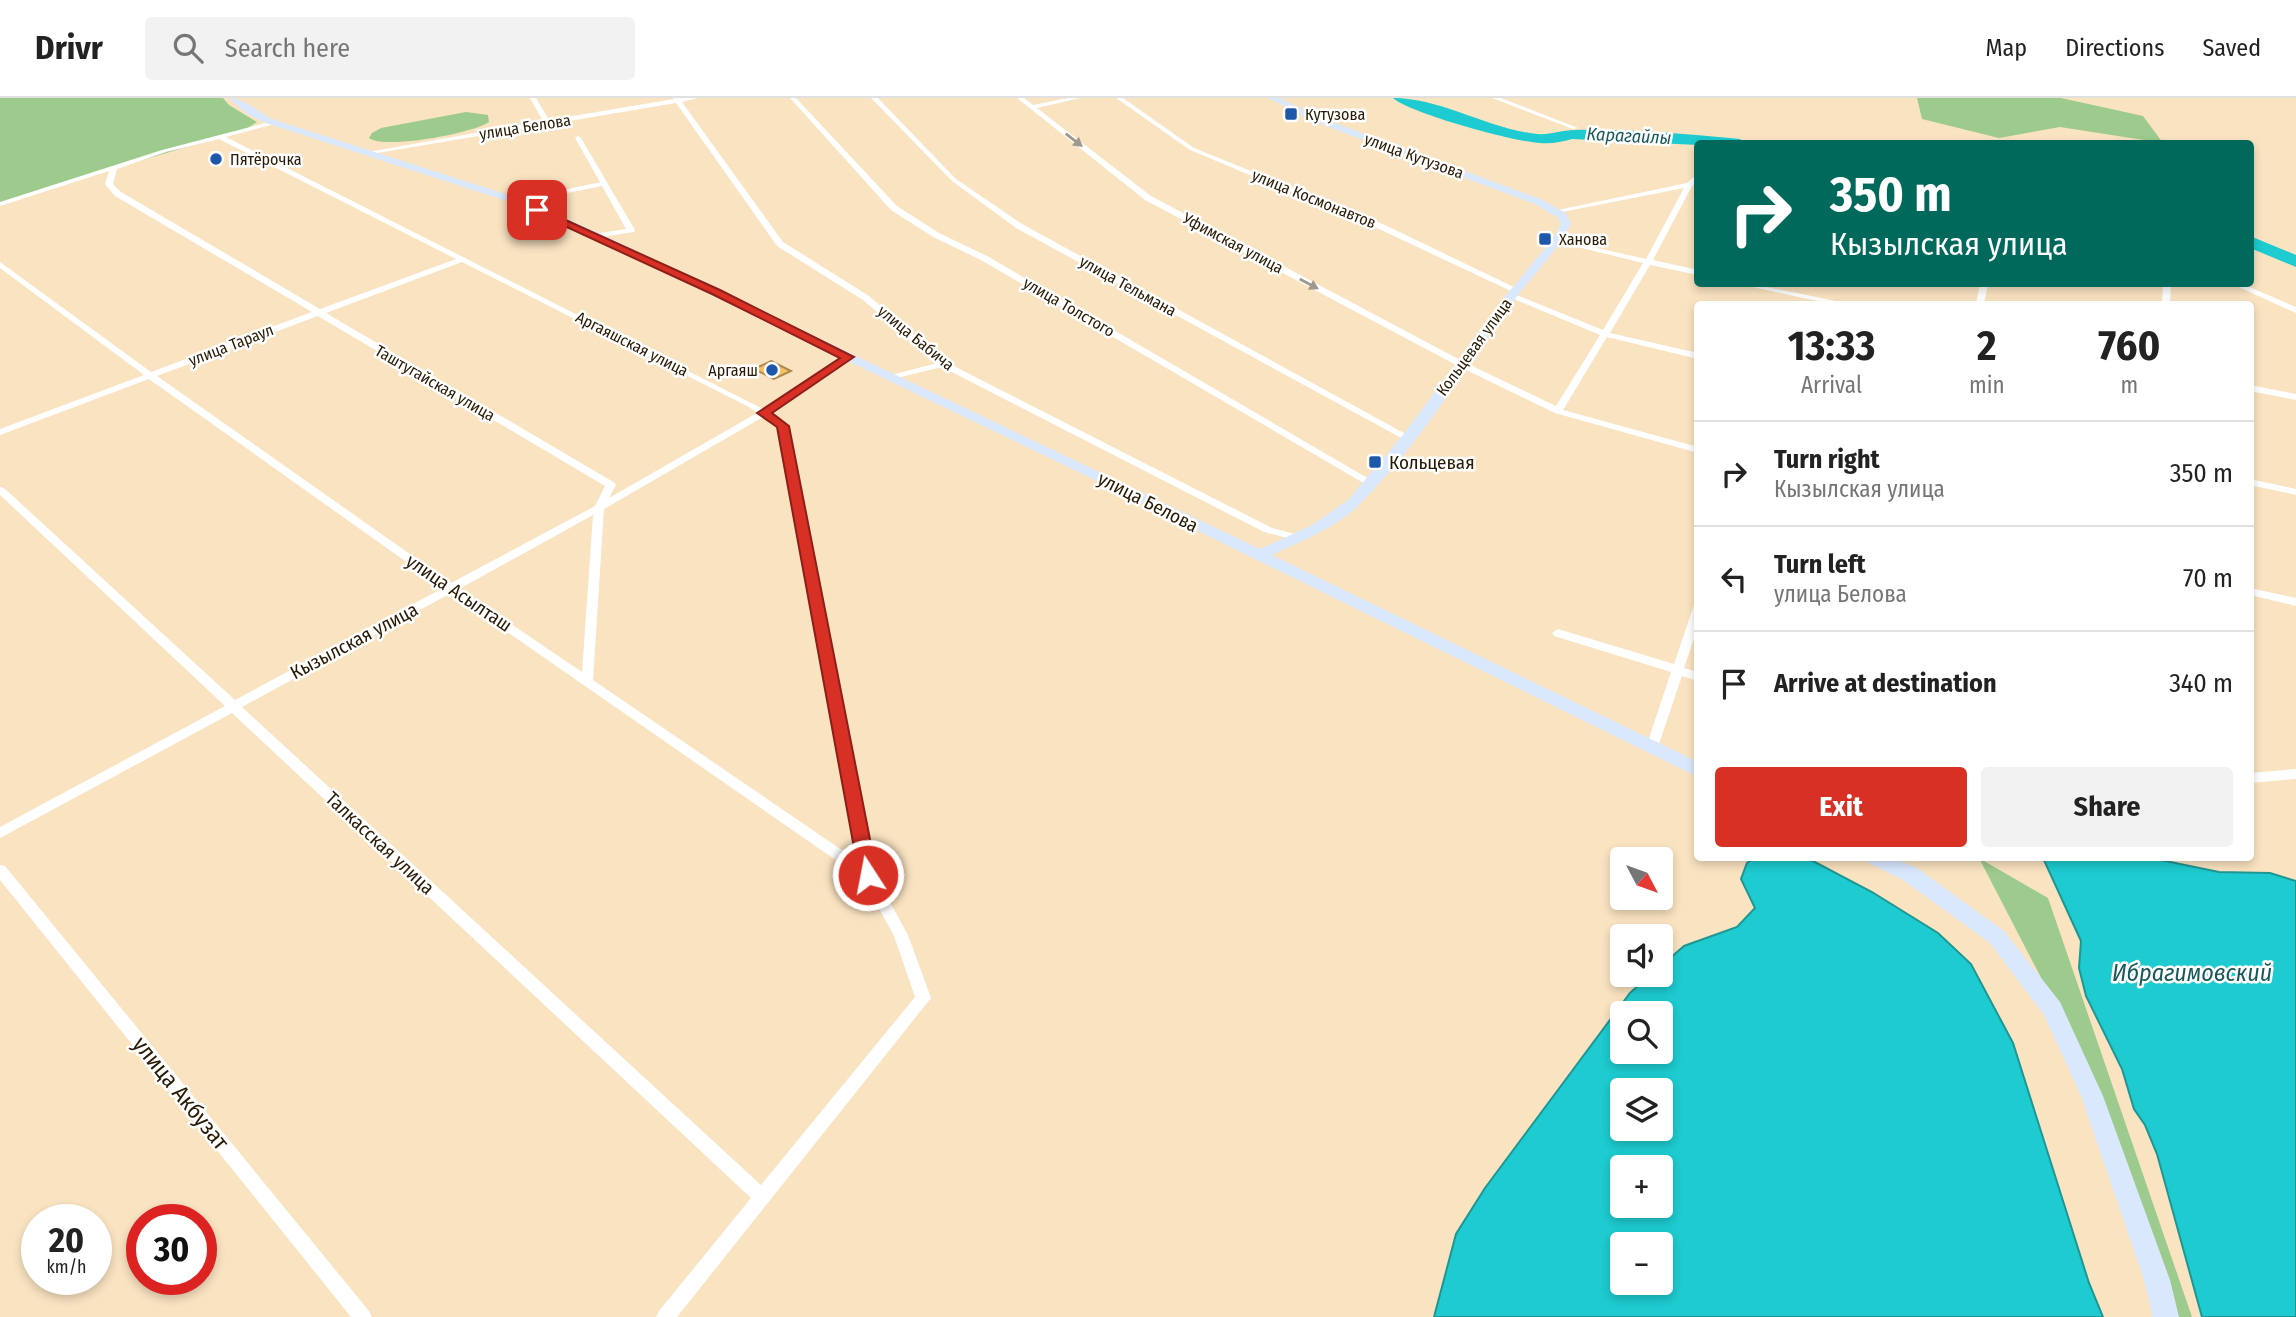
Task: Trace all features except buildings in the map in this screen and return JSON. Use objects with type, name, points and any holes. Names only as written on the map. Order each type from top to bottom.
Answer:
[{"type":"main road","name":"улица Белова","points":[[233,98],[250,112],[274,123],[517,201],[597,236],[1065,460],[1694,768]]},
{"type":"main road","name":"улица Кутузова","points":[[1272,98],[1321,121],[1539,202],[1556,211]]},
{"type":"main road","points":[[1556,211],[1563,216],[1566,224],[1557,241]]},
{"type":"main road","name":"Кольцевая улица","points":[[1258,556],[1317,528],[1353,503],[1408,438],[1514,293],[1557,241]]},
{"type":"main road","points":[[1890,861],[1997,937],[2052,1009],[2092,1096],[2157,1280],[2166,1317]]},
{"type":"street","points":[[533,98],[548,124]]},
{"type":"street","points":[[677,99],[694,98]]},
{"type":"street","name":"улица Толстого","points":[[793,98],[894,208],[936,235],[984,257],[1371,482]]},
{"type":"street","name":"улица Тельмана","points":[[874,98],[954,180],[1019,226],[1408,438]]},
{"type":"street","name":"Уфимская улица","points":[[1020,98],[1148,198],[1461,364],[1558,411],[1694,449]]},
{"type":"street","points":[[1032,107],[1077,98]]},
{"type":"street","name":"улица Космонавтов","points":[[1119,98],[1192,149],[1382,227],[1514,293],[1605,334],[1694,355]]},
{"type":"street","points":[[1495,98],[1575,128]]},
{"type":"street","name":"улица Белова","points":[[371,152],[548,124],[677,99]]},
{"type":"street","name":"улица Бабича","points":[[677,99],[780,244],[866,298],[943,364],[1268,530],[1295,537]]},
{"type":"street","points":[[0,204],[114,166],[274,123]]},
{"type":"street","name":"Аргаяшская улица","points":[[220,137],[764,413],[782,426],[868,875]]},
{"type":"street","name":"улица Белова","points":[[578,138],[631,230],[597,236]]},
{"type":"street","name":"Таштугайская улица","points":[[114,166],[109,184],[118,194],[611,485],[599,508],[587,680]]},
{"type":"street","points":[[1558,411],[1648,262],[1694,179]]},
{"type":"street","points":[[517,201],[604,183]]},
{"type":"street","points":[[1556,211],[1689,185]]},
{"type":"street","points":[[1557,241],[1694,272]]},
{"type":"street","name":"улица Тараул","points":[[0,432],[462,259]]},
{"type":"street","name":"улица Асылташ","points":[[0,264],[151,376],[451,588],[868,875],[901,935],[923,998],[761,1196]]},
{"type":"street","points":[[1757,287],[1826,301]]},
{"type":"street","points":[[1800,296],[1804,287]]},
{"type":"street","points":[[2243,287],[2296,310]]},
{"type":"street","name":"Кызылская улица","points":[[0,833],[599,508],[764,413],[849,357]]},
{"type":"street","points":[[891,378],[943,364]]},
{"type":"street","points":[[2254,389],[2296,397]]},
{"type":"street","points":[[2254,483],[2296,492]]},
{"type":"street","name":"Талкасская улица","points":[[0,489],[761,1196]]},
{"type":"street","points":[[2254,592],[2296,602]]},
{"type":"street","points":[[1652,747],[1694,619]]},
{"type":"street","points":[[1558,633],[1694,676]]},
{"type":"street","points":[[2254,778],[2296,774]]},
{"type":"street","name":"улица Акбузат","points":[[0,870],[363,1317]]},
{"type":"street","points":[[665,1317],[761,1196]]},
{"type":"green space","points":[[0,98],[223,98],[229,105],[257,122],[246,129],[0,203]]},
{"type":"green space","points":[[1917,98],[2061,98],[2143,116],[2161,140],[2144,140],[2060,127],[1999,138],[1922,119]]},
{"type":"green space","points":[[466,112],[488,115],[489,122],[466,131],[429,139],[392,142],[369,138],[381,128]]},
{"type":"green space","points":[[1981,861],[2048,898],[2192,1317],[2164,1317],[2050,995]]},
{"type":"water","points":[[1813,861],[1872,892],[1938,933],[1971,964],[2013,1043],[2089,1283],[2103,1317],[1434,1317],[1456,1234],[1485,1188],[1610,1020],[1610,1064],[1673,1064],[1673,1001],[1624,1001],[1630,993],[1637,987],[1673,987],[1673,956],[1684,946],[1737,927],[1755,908],[1741,879],[1747,863]]},
{"type":"water","name":"Ибрагимовский","points":[[2044,861],[2166,861],[2219,872],[2270,873],[2296,881],[2296,1317],[2202,1317],[2157,1154],[2145,1125],[2134,1109],[2122,1069],[2086,996],[2079,968],[2081,941]]},
{"type":"waterway","name":"Карагайлы","points":[[1400,98],[1514,135],[1558,139],[1571,134],[1694,140]]},
{"type":"waterway","name":"Карагайлы","points":[[2254,243],[2296,262]]},
{"type":"place","name":"Кутузова","points":[[1291,114]]},
{"type":"place","name":"Пятёрочка","points":[[216,159]]},
{"type":"place","name":"Ханова","points":[[1545,239]]},
{"type":"place","name":"Аргаяш","points":[[772,370]]},
{"type":"place","name":"Кольцевая","points":[[1375,462]]},
{"type":"route","points":[[537,210],[716,292],[849,357],[764,413],[782,426],[868,875]]}]
